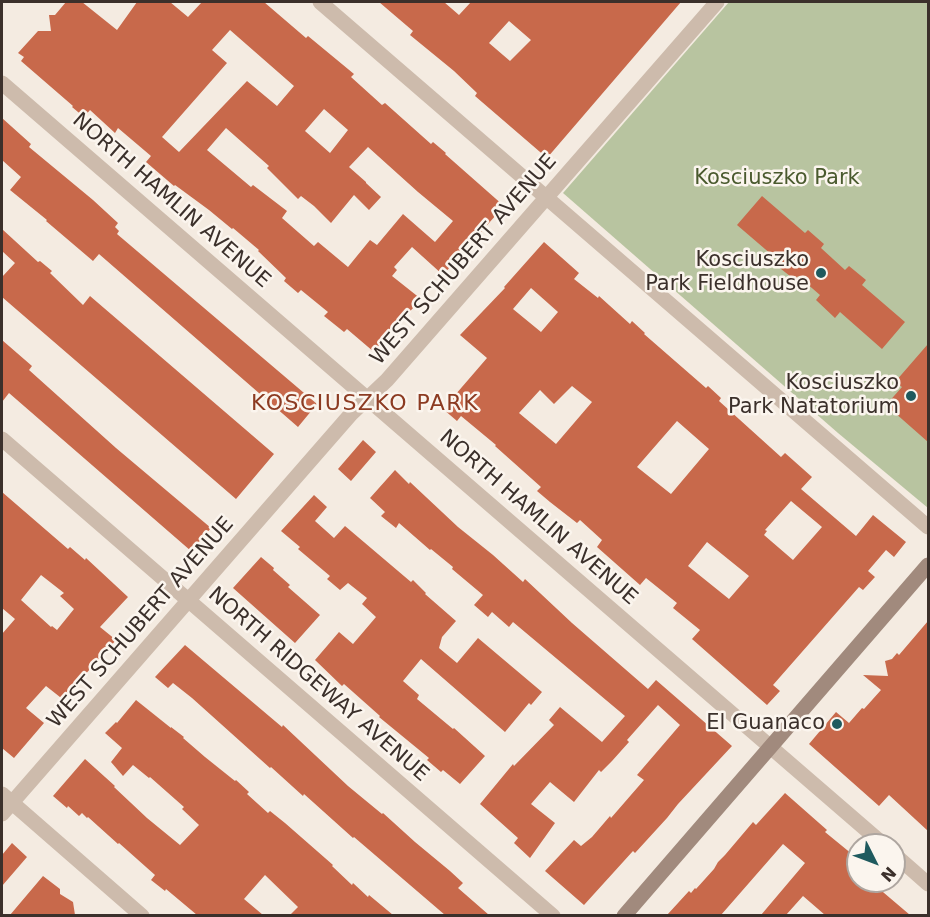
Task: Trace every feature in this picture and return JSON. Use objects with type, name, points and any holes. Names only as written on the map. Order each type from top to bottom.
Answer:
[{"type":"main road","points":[[624,915],[928,565]]},
{"type":"street","points":[[320,2],[928,526]]},
{"type":"street","name":"WEST SCHUBERT AVENUE","points":[[5,804],[351,414],[387,380],[717,2]]},
{"type":"street","name":"NORTH HAMLIN AVENUE","points":[[2,83],[870,833]]},
{"type":"street","name":"NORTH RIDGEWAY AVENUE","points":[[2,439],[553,915]]},
{"type":"street","points":[[5,804],[142,915]]},
{"type":"street","points":[[906,865],[928,884]]},
{"type":"green space","name":"Kosciuszko Park","points":[[729,2],[928,2],[928,508],[838,433],[563,193]]},
{"type":"building","points":[[66,2],[82,2],[117,30],[137,2],[170,2],[188,17],[202,2],[264,2],[306,38],[308,36],[354,74],[351,77],[382,105],[385,103],[431,144],[433,142],[504,206],[443,275],[412,247],[394,267],[397,270],[392,276],[421,299],[374,352],[347,329],[344,332],[324,316],[328,312],[301,290],[298,293],[284,281],[286,278],[259,250],[233,228],[174,186],[146,162],[151,156],[118,128],[115,133],[90,110],[84,117],[21,61],[24,57],[18,53],[38,31],[51,31],[49,15],[55,15]],"holes":[[[230,30],[294,86],[277,106],[247,81],[179,152],[162,137],[227,63],[212,50]],[[324,109],[348,130],[330,153],[305,131]],[[226,128],[269,166],[267,168],[298,199],[301,196],[331,223],[354,195],[369,210],[381,197],[349,167],[368,147],[453,221],[435,242],[403,214],[377,245],[370,240],[348,267],[318,242],[314,246],[282,218],[287,211],[253,185],[251,187],[207,150]]]},
{"type":"building","points":[[379,2],[444,2],[459,15],[471,2],[681,2],[547,158],[475,96],[477,93],[454,71],[410,35],[413,31]],"holes":[[[509,21],[531,40],[510,61],[489,43]]]},
{"type":"building","points":[[2,118],[31,144],[29,147],[118,223],[115,227],[119,231],[117,234],[317,404],[298,427],[99,254],[93,261],[10,190],[21,177],[2,160]]},
{"type":"building","name":"Kosciuszko Park Fieldhouse","points":[[762,196],[805,233],[808,230],[824,244],[821,248],[845,270],[849,266],[866,280],[862,285],[905,322],[882,349],[840,312],[835,318],[816,300],[820,295],[798,276],[795,280],[776,265],[779,261],[737,225]]},
{"type":"building","points":[[2,229],[38,262],[40,261],[52,271],[50,273],[83,305],[90,296],[274,454],[236,499],[2,297],[2,277],[15,263],[2,251]]},
{"type":"building","points":[[544,242],[579,273],[574,279],[598,298],[599,296],[630,324],[632,321],[706,388],[708,386],[721,398],[719,401],[781,457],[785,453],[812,477],[801,489],[856,536],[873,515],[906,542],[894,557],[886,550],[868,571],[875,577],[863,590],[859,587],[773,685],[780,691],[767,705],[692,639],[700,630],[673,608],[677,603],[646,578],[640,585],[597,547],[602,540],[580,520],[577,523],[537,491],[541,487],[461,416],[457,421],[443,409],[487,358],[460,335]],"holes":[[[531,288],[558,312],[541,332],[513,309]],[[572,386],[592,402],[556,444],[519,413],[540,390],[554,404]],[[677,421],[709,449],[671,494],[637,467]],[[791,501],[822,527],[793,560],[764,535],[767,531],[765,530]],[[707,542],[749,576],[729,599],[688,566]]]},
{"type":"building","points":[[2,340],[32,366],[29,370],[116,448],[211,528],[191,551],[9,393],[2,402]]},
{"type":"building","name":"Kosciuszko Park Natatorium","points":[[928,344],[928,442],[886,405],[902,387],[895,382]]},
{"type":"building","points":[[363,440],[376,452],[351,481],[338,469]]},
{"type":"building","points":[[395,470],[523,582],[525,579],[648,689],[656,680],[732,746],[635,853],[633,851],[584,905],[545,871],[574,840],[581,846],[610,816],[611,818],[644,780],[637,775],[680,725],[658,705],[627,740],[629,742],[601,772],[599,770],[574,802],[550,782],[531,804],[555,823],[530,858],[514,843],[518,838],[480,804],[513,764],[514,766],[554,725],[549,720],[560,707],[602,742],[625,716],[513,622],[509,627],[492,612],[488,617],[474,605],[483,595],[399,523],[396,528],[381,516],[385,512],[370,498]]},
{"type":"building","points":[[2,492],[68,549],[70,547],[85,560],[86,558],[128,597],[100,627],[116,640],[74,687],[65,701],[46,686],[26,708],[44,723],[14,758],[2,748],[2,634],[15,619],[2,608]],"holes":[[[41,575],[64,593],[60,596],[74,609],[57,630],[21,600]]]},
{"type":"building","points":[[314,495],[327,507],[315,521],[334,538],[345,526],[411,582],[413,580],[425,594],[456,621],[442,637],[439,648],[457,663],[478,638],[542,692],[531,705],[529,703],[505,732],[421,659],[403,681],[419,695],[417,699],[485,756],[460,784],[443,770],[441,772],[427,760],[429,758],[379,717],[344,684],[342,686],[315,660],[339,632],[353,644],[376,617],[362,604],[367,598],[348,583],[340,590],[327,579],[330,576],[281,531]]},
{"type":"building","points":[[261,557],[290,585],[288,587],[320,615],[295,643],[233,588]]},
{"type":"building","points":[[928,621],[928,831],[889,795],[879,806],[809,744],[836,712],[849,723],[862,708],[864,709],[881,690],[863,675],[888,676],[885,661],[892,659],[897,653],[899,655]]},
{"type":"building","points":[[185,645],[282,727],[283,725],[348,786],[450,871],[463,883],[458,888],[489,915],[445,915],[304,794],[303,796],[270,768],[192,698],[173,683],[168,688],[155,677]]},
{"type":"building","points":[[136,700],[236,780],[249,792],[247,794],[268,813],[270,811],[285,823],[352,885],[353,883],[393,915],[290,915],[298,907],[265,875],[244,899],[263,915],[197,915],[166,889],[165,891],[151,880],[155,875],[119,843],[88,817],[82,813],[79,816],[53,796],[85,759],[147,818],[180,845],[199,825],[182,809],[184,807],[150,777],[133,765],[123,776],[111,762],[122,748],[105,733],[117,723]]},
{"type":"building","points":[[785,793],[846,849],[846,893],[884,893],[910,915],[825,915],[803,896],[786,915],[761,915],[805,863],[783,844],[721,915],[667,915],[689,891],[691,893],[696,889],[753,822],[756,825]]},
{"type":"building","points":[[12,843],[27,857],[2,886],[2,855]]},
{"type":"building","points":[[43,876],[60,889],[60,894],[73,902],[75,915],[10,915]]},
{"type":"place","name":"Kosciuszko Park Fieldhouse","points":[[821,273]]},
{"type":"place","name":"Kosciuszko Park Natatorium","points":[[911,396]]},
{"type":"place","name":"El Guanaco","points":[[837,724]]},
{"type":"district","name":"KOSCIUSZKO PARK","points":[[365,404]]}]
